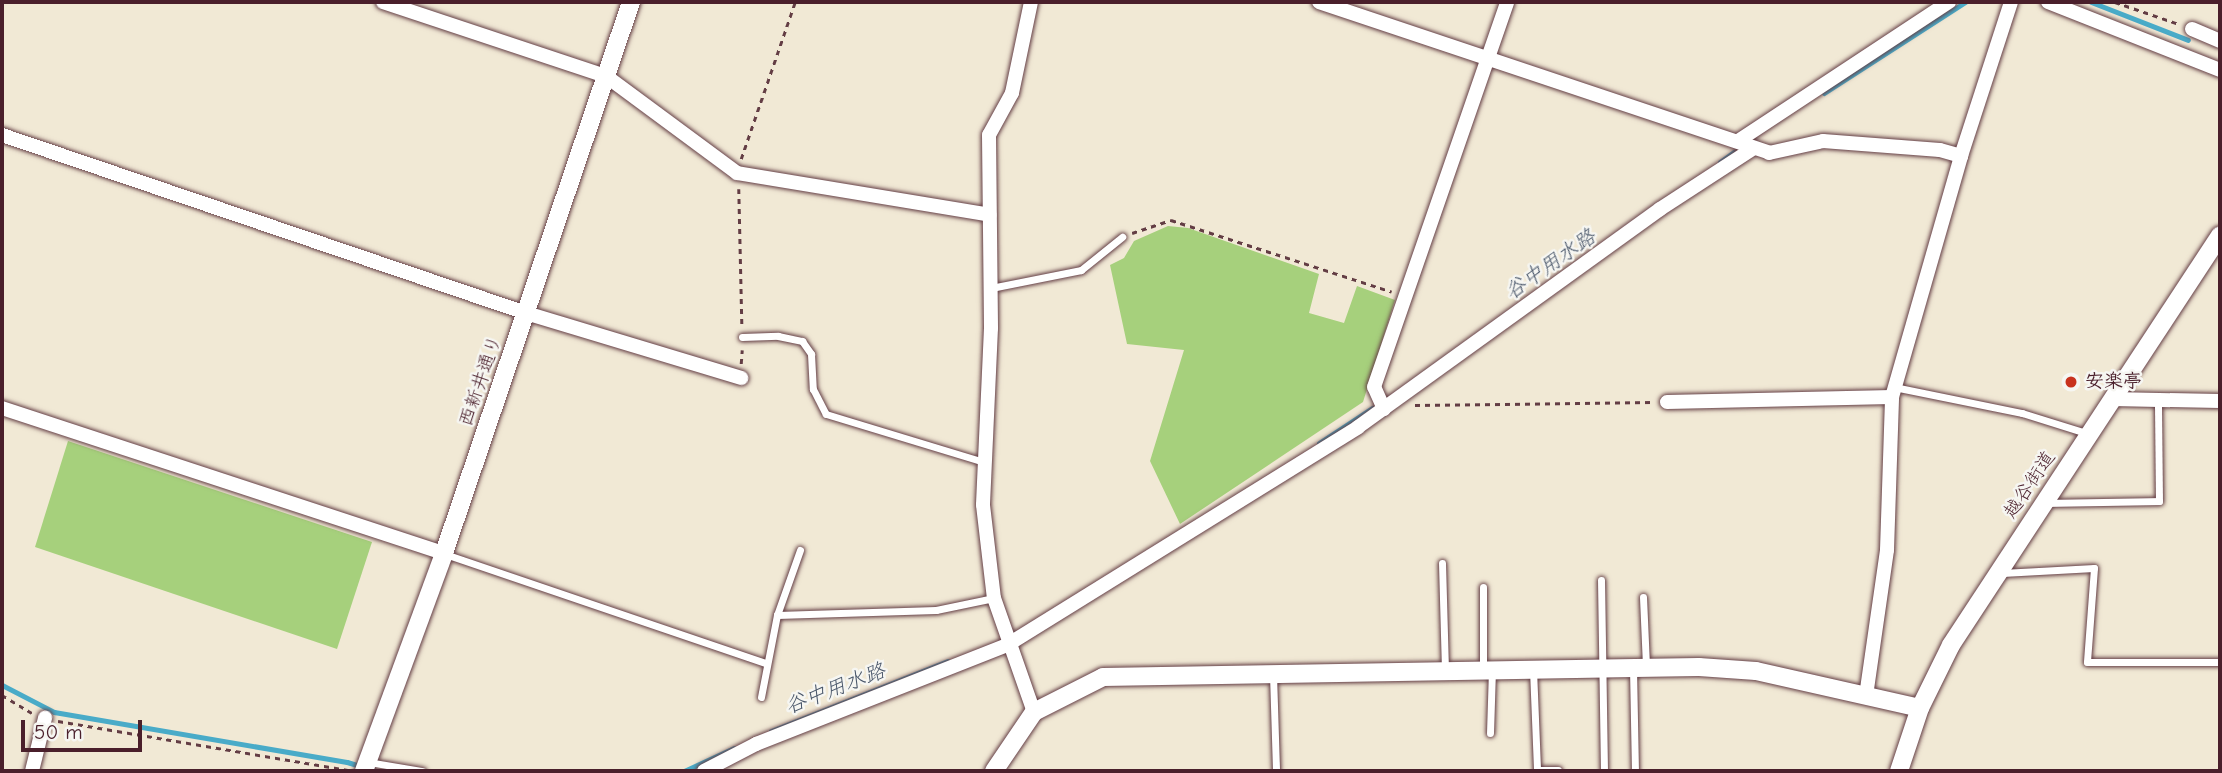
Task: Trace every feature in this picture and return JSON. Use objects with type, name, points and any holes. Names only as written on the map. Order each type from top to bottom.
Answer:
[{"type":"street","points":[[383,2],[606,76],[737,173],[990,215]]},
{"type":"street","name":"西新井通り","points":[[363,768],[444,553],[631,2]]},
{"type":"street","points":[[1031,2],[1012,93],[989,135],[991,288],[983,505],[994,598],[1007,645],[1034,712]]},
{"type":"street","points":[[1319,2],[1489,56],[1769,153],[1823,141],[1940,150],[1961,156]]},
{"type":"street","points":[[1384,409],[1374,387],[1507,2]]},
{"type":"street","points":[[1738,141],[1950,2]]},
{"type":"street","points":[[1866,696],[1887,551],[1893,392],[1961,156],[2011,2]]},
{"type":"street","points":[[2049,2],[2220,70]]},
{"type":"street","points":[[2192,29],[2220,41]]},
{"type":"street","points":[[2,135],[526,313],[741,378]]},
{"type":"street","points":[[704,771],[756,744],[1007,645],[1384,409],[1660,209],[1754,148]]},
{"type":"street","name":"越谷街道","points":[[1899,771],[1920,708],[1951,645],[2220,235]]},
{"type":"street","points":[[1667,402],[1893,392]]},
{"type":"street","points":[[2112,399],[2220,401]]},
{"type":"street","points":[[2,408],[444,553]]},
{"type":"street","points":[[995,771],[1034,712],[1103,677],[1640,667],[1756,671],[1920,708]]},
{"type":"street","points":[[32,771],[45,718]]},
{"type":"lane","points":[[991,288],[1081,270],[1122,237]]},
{"type":"lane","points":[[742,337],[778,336],[802,341],[811,354],[813,388],[826,414],[985,463]]},
{"type":"lane","points":[[1893,392],[2021,413],[2090,434]]},
{"type":"lane","points":[[2043,503],[2159,500],[2158,400]]},
{"type":"lane","points":[[761,697],[765,663],[777,615],[800,550]]},
{"type":"lane","points":[[444,553],[765,663]]},
{"type":"lane","points":[[1442,563],[1446,670]]},
{"type":"lane","points":[[1998,573],[2094,568],[2087,662],[2220,662]]},
{"type":"lane","points":[[1601,580],[1604,771]]},
{"type":"lane","points":[[1483,587],[1490,733]]},
{"type":"lane","points":[[1634,771],[1643,597]]},
{"type":"lane","points":[[777,615],[936,610],[994,598]]},
{"type":"lane","points":[[1533,669],[1537,770],[1558,770]]},
{"type":"lane","points":[[1273,672],[1276,771]]},
{"type":"lane","points":[[363,768],[422,771]]},
{"type":"path","points":[[2115,2],[2192,29]]},
{"type":"path","points":[[1122,237],[1171,219],[1405,296]]},
{"type":"path","points":[[1384,409],[1667,402]]},
{"type":"path","points":[[2,695],[45,718],[363,768]]},
{"type":"green space","points":[[1168,226],[1188,228],[1319,274],[1309,313],[1344,323],[1357,286],[1395,300],[1363,402],[1180,524],[1150,461],[1184,350],[1127,344],[1110,265],[1124,258],[1134,241]]},
{"type":"green space","points":[[68,441],[372,542],[337,649],[35,547]]},
{"type":"waterway","name":"谷中用水路","points":[[1824,93],[1965,2]]},
{"type":"waterway","points":[[2091,2],[2188,40]]},
{"type":"waterway","name":"谷中用水路","points":[[1720,162],[1734,152]]},
{"type":"waterway","name":"谷中用水路","points":[[1319,443],[1372,408]]},
{"type":"waterway","name":"谷中用水路","points":[[771,731],[948,661]]},
{"type":"waterway","points":[[2,685],[54,712],[347,762],[376,771]]},
{"type":"waterway","name":"谷中用水路","points":[[684,771],[734,748]]},
{"type":"place","name":"安楽亭","points":[[2071,382]]}]
